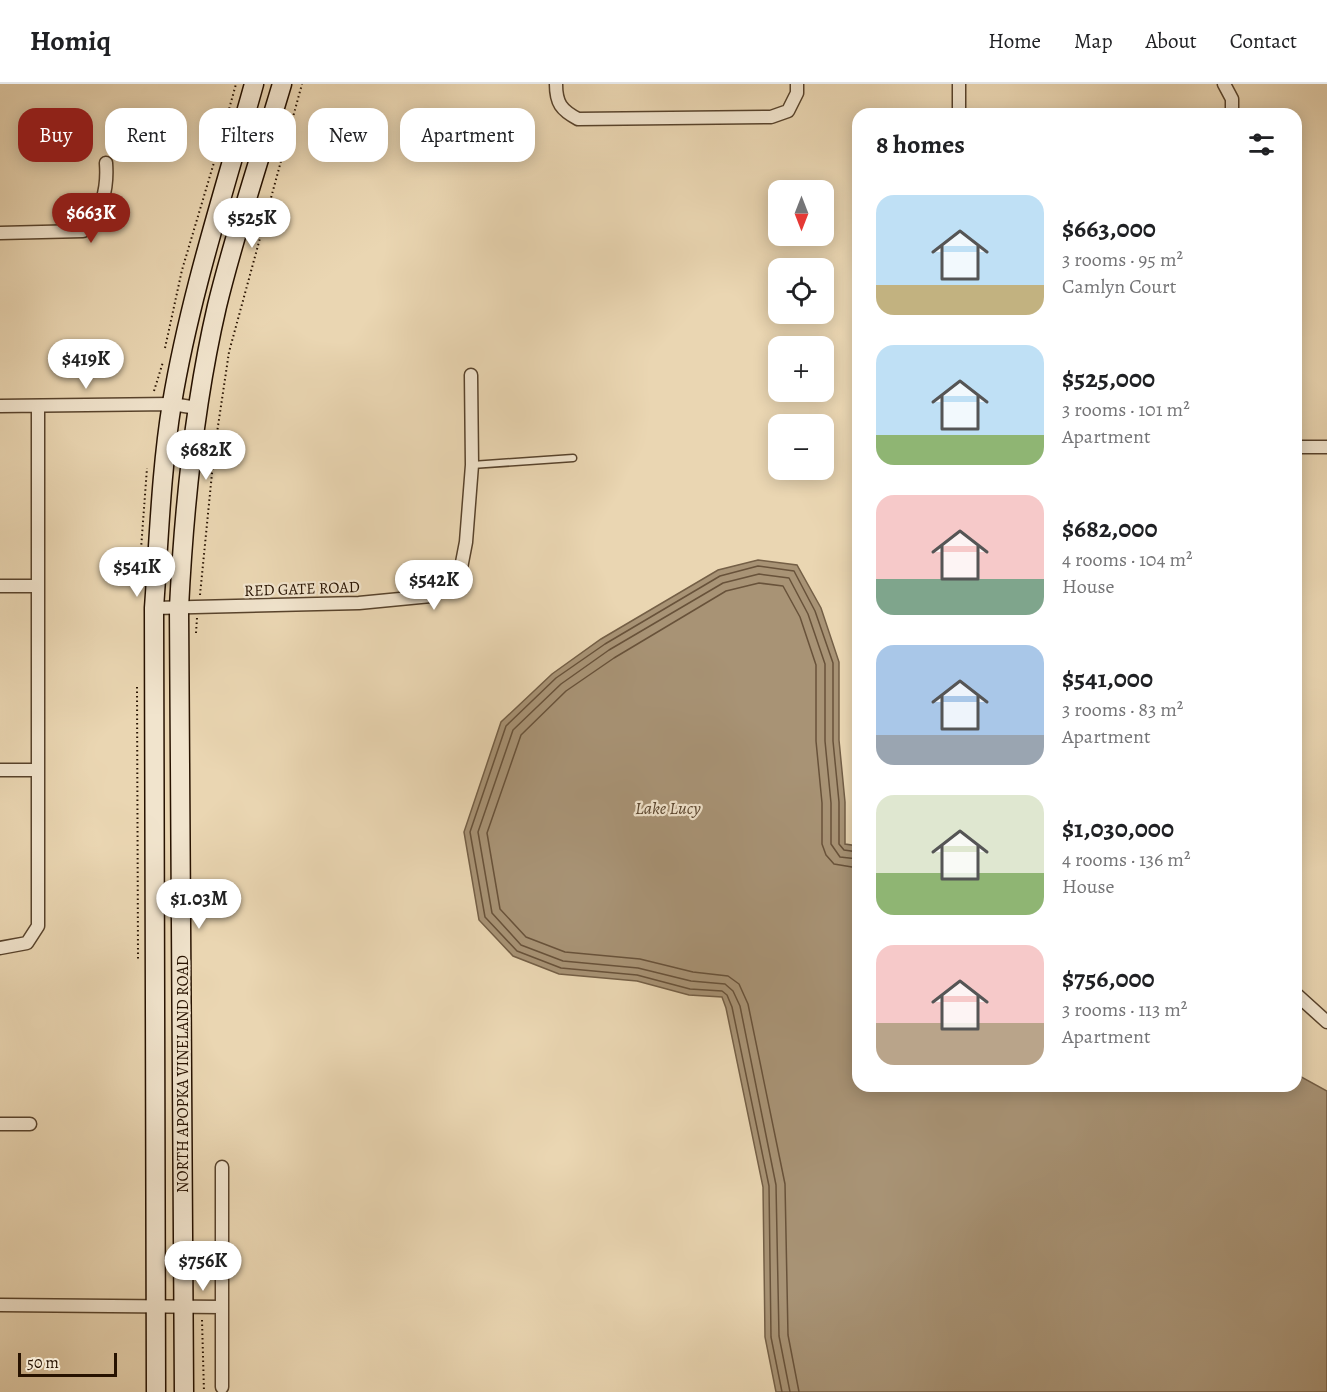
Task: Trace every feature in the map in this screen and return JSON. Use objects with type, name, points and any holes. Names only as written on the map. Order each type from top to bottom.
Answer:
[{"type":"street","name":"NORTH APOPKA VINELAND ROAD","points":[[156,1392],[154,608],[172,404],[197,289],[254,84]]},
{"type":"street","name":"NORTH APOPKA VINELAND ROAD","points":[[184,1392],[193,1307],[179,608],[184,508],[197,408],[217,306],[282,84]]},
{"type":"street","points":[[556,84],[556,98],[562,110],[578,119],[771,117],[788,111],[798,93],[797,84]]},
{"type":"street","points":[[958,108],[959,84]]},
{"type":"street","points":[[1224,84],[1232,99],[1232,108]]},
{"type":"street","points":[[0,233],[83,231],[96,218],[108,185],[106,163]]},
{"type":"street","name":"RED GATE ROAD","points":[[154,608],[359,603],[430,596],[460,573],[466,542],[472,465],[471,375]]},
{"type":"street","points":[[0,406],[172,404],[197,408]]},
{"type":"street","points":[[0,948],[27,943],[38,926],[38,405]]},
{"type":"street","points":[[1302,447],[1327,447]]},
{"type":"street","points":[[0,586],[37,586]]},
{"type":"street","points":[[0,770],[38,770]]},
{"type":"street","points":[[1302,999],[1327,1022]]},
{"type":"street","points":[[0,1124],[30,1124]]},
{"type":"street","points":[[222,1167],[222,1387]]},
{"type":"street","points":[[0,1305],[222,1307]]},
{"type":"lane","points":[[472,465],[573,458]]},
{"type":"path","points":[[196,643],[214,453],[229,352],[302,84]]},
{"type":"path","points":[[193,1307],[204,1392]]},
{"type":"water","name":"Lake Lucy","points":[[758,560],[797,565],[821,608],[839,662],[839,740],[845,802],[845,844],[852,845],[852,1092],[1302,1092],[1302,1077],[1327,1091],[1327,1392],[776,1392],[765,1337],[763,1187],[722,997],[689,995],[637,981],[559,974],[513,956],[479,920],[464,832],[501,722],[552,674],[601,639],[718,570]]}]
